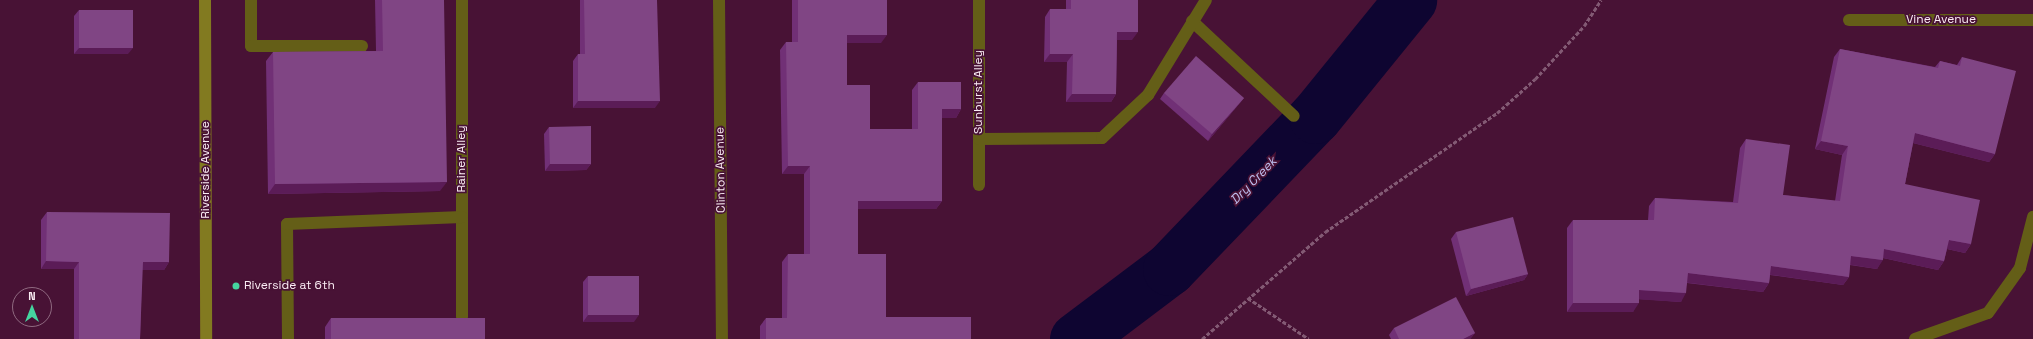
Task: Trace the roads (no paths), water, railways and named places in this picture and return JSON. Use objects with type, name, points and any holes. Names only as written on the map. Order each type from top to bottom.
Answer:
[{"type":"main road","name":"Riverside Avenue","points":[[206,0],[206,339]]},
{"type":"street","points":[[251,0],[251,46],[362,46]]},
{"type":"street","name":"Rainer Alley","points":[[462,0],[462,317]]},
{"type":"street","name":"Clinton Avenue","points":[[719,0],[722,339]]},
{"type":"street","name":"Sunburst Alley","points":[[979,0],[979,185]]},
{"type":"street","points":[[979,139],[1102,138],[1148,95],[1206,0]]},
{"type":"street","name":"Vine Avenue","points":[[1849,20],[2033,20]]},
{"type":"street","points":[[1192,21],[1294,116]]},
{"type":"street","points":[[288,339],[287,224],[462,217]]},
{"type":"street","points":[[1915,339],[1988,314],[2020,268],[2033,217]]},
{"type":"waterway","name":"Dry Creek","points":[[1076,339],[1169,269],[1315,117],[1410,0]]},
{"type":"place","name":"Riverside at 6th","points":[[236,286]]}]
